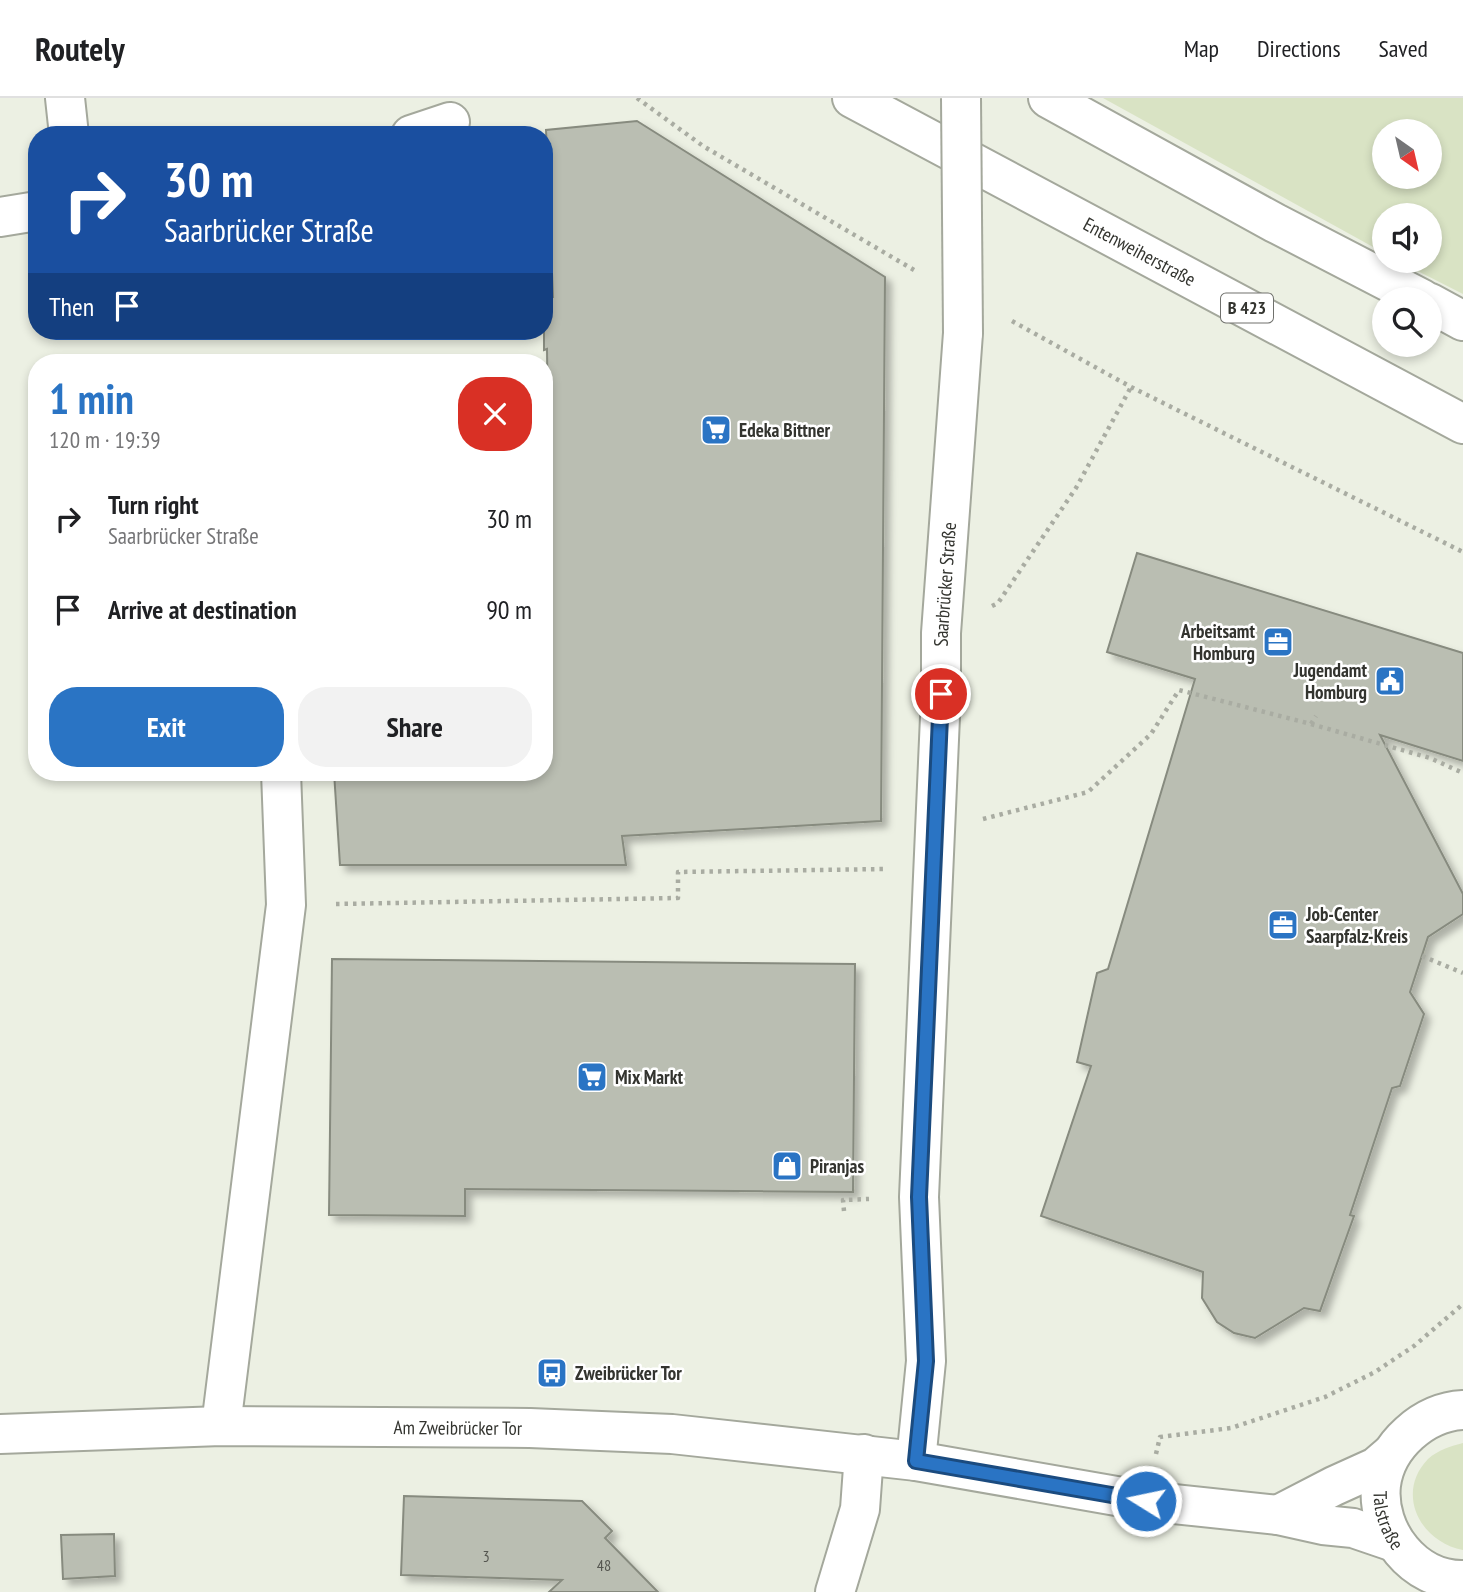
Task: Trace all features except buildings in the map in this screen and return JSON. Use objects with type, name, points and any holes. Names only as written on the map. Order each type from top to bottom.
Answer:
[{"type":"street","points":[[65,98],[68,126]]},
{"type":"street","name":"Entenweiherstraße","points":[[852,98],[1463,424]]},
{"type":"street","name":"Saarbrücker Straße","points":[[916,1461],[926,1361],[919,1197],[942,633],[964,333],[961,98]]},
{"type":"street","points":[[1048,98],[1399,287]]},
{"type":"street","points":[[438,126],[450,122]]},
{"type":"street","points":[[0,217],[28,212]]},
{"type":"street","points":[[1442,310],[1463,321]]},
{"type":"street","points":[[221,1426],[286,905],[281,781]]},
{"type":"street","name":"Talstraße","points":[[1442,1582],[1410,1560],[1394,1542],[1383,1515],[1381,1484],[1390,1455],[1408,1433],[1432,1417],[1462,1408]]},
{"type":"street","name":"Am Zweibrücker Tor","points":[[0,1434],[221,1426],[530,1428],[672,1434],[916,1461]]},
{"type":"street","points":[[835,1592],[860,1509],[864,1454]]},
{"type":"street","points":[[1278,1515],[1376,1467],[1390,1455]]},
{"type":"street","points":[[916,1461],[1146,1501],[1278,1515],[1323,1525],[1353,1528],[1394,1542]]},
{"type":"path","points":[[637,98],[703,146],[922,274]]},
{"type":"path","points":[[1012,321],[1131,387],[1463,552]]},
{"type":"path","points":[[942,633],[998,603],[1076,488],[1131,387]]},
{"type":"path","points":[[934,831],[1088,792],[1152,734],[1179,690],[1430,758],[1463,773]]},
{"type":"path","points":[[1311,724],[1316,716]]},
{"type":"path","points":[[286,905],[678,898],[678,872],[933,869]]},
{"type":"path","points":[[1422,956],[1463,973]]},
{"type":"path","points":[[844,1211],[843,1200],[860,1200]]},
{"type":"path","points":[[1146,1501],[1160,1437],[1231,1428],[1325,1397],[1375,1372],[1414,1346],[1463,1306]]},
{"type":"green space","points":[[1103,98],[1463,98],[1463,294],[1422,273],[1442,273],[1442,203],[1372,203],[1372,246]]},
{"type":"green space","points":[[1463,1443],[1463,1550],[1448,1545],[1424,1527],[1413,1501],[1418,1472],[1428,1459],[1440,1451]]},
{"type":"place","name":"Edeka Bittner","points":[[716,430]]},
{"type":"place","name":"Arbeitsamt Homburg","points":[[1278,642]]},
{"type":"place","name":"Jugendamt Homburg","points":[[1390,681]]},
{"type":"place","name":"Job-Center Saarpfalz-Kreis","points":[[1283,925]]},
{"type":"place","name":"Mix Markt","points":[[592,1077]]},
{"type":"place","name":"Piranjas","points":[[787,1166]]},
{"type":"place","name":"Zweibrücker Tor","points":[[552,1373]]},
{"type":"route","points":[[941,694],[919,1197],[926,1361],[916,1461],[1146,1501]]}]
